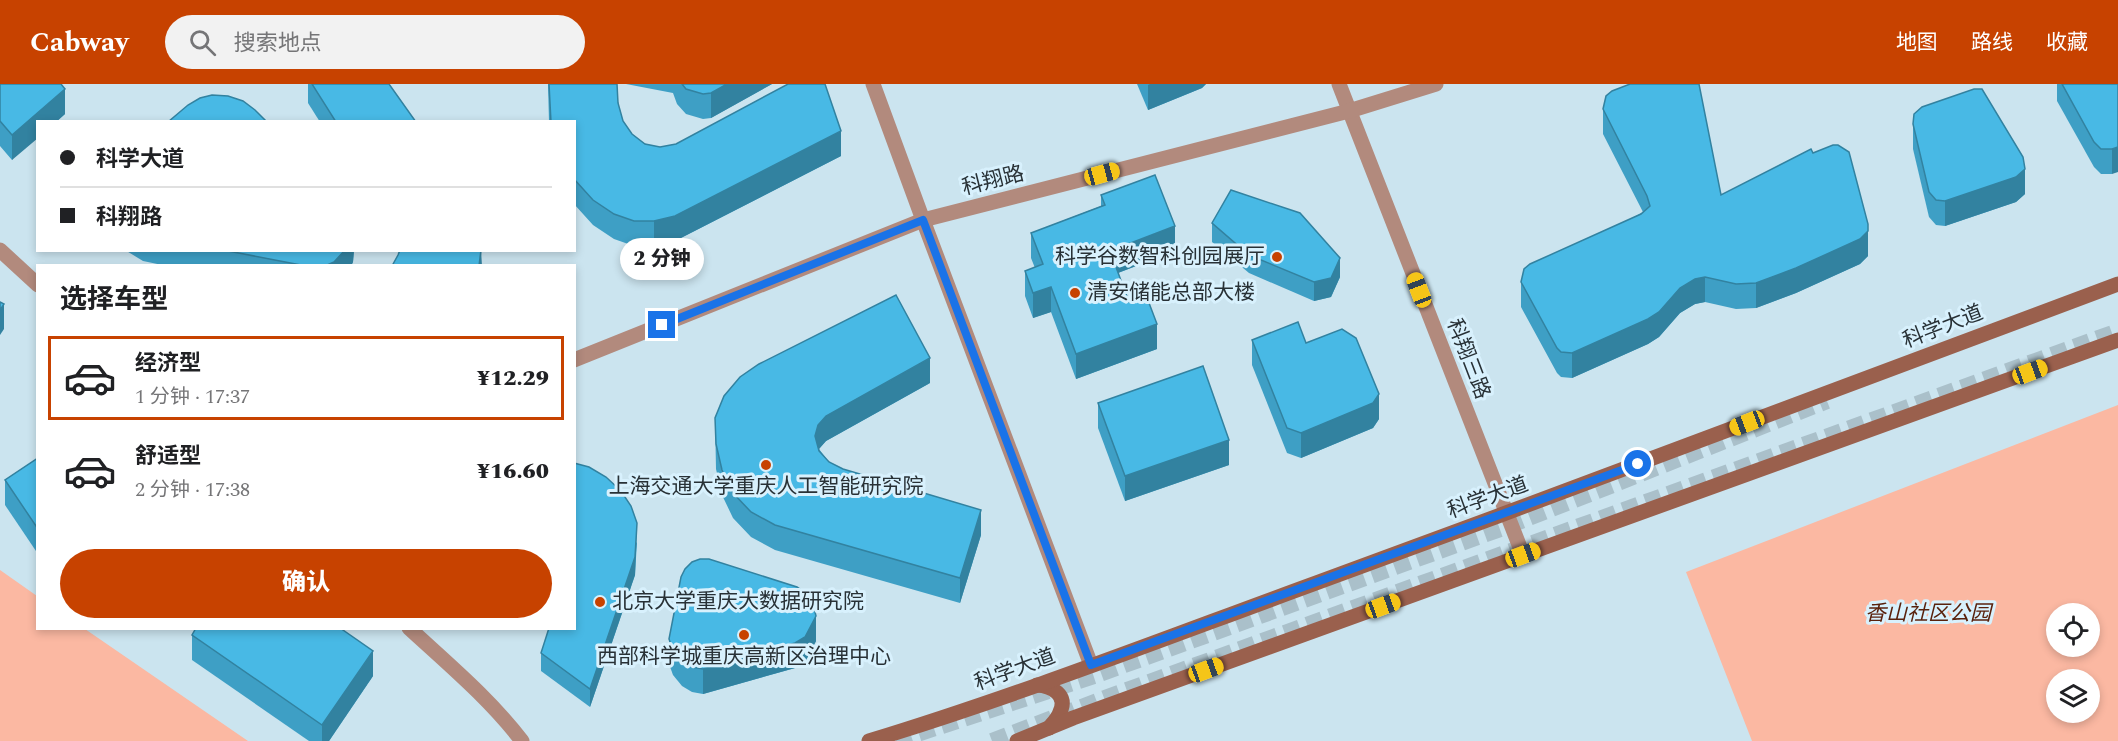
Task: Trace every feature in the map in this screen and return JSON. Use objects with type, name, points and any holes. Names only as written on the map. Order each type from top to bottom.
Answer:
[{"type":"main road","name":"科学大道","points":[[869,741],[936,721],[1091,665],[1506,513],[2118,284]]},
{"type":"main road","points":[[1017,741],[2118,340]]},
{"type":"main road","points":[[1037,684],[1052,687],[1059,695],[1062,705],[1060,714],[1049,728]]},
{"type":"street","points":[[873,84],[1091,665]]},
{"type":"street","name":"科翔三路","points":[[1339,84],[1523,555]]},
{"type":"street","name":"科翔路","points":[[576,359],[923,220],[1349,111],[1436,84]]},
{"type":"street","points":[[0,250],[36,283]]},
{"type":"street","points":[[411,630],[476,690],[522,741]]},
{"type":"green space","name":"香山社区公园","points":[[2118,405],[2118,741],[1752,741],[1686,572]]},
{"type":"green space","points":[[0,570],[36,595],[36,630],[86,630],[248,741],[0,741]]},
{"type":"building","points":[[0,84],[61,84],[65,89],[12,135],[0,121]]},
{"type":"building","points":[[312,84],[389,84],[415,120],[335,120]]},
{"type":"building","points":[[549,84],[617,84],[618,103],[623,121],[632,134],[645,144],[660,147],[676,144],[788,84],[825,84],[841,131],[675,216],[654,221],[634,221],[614,214],[593,200],[576,181],[576,120],[551,120]]},
{"type":"building","points":[[682,84],[727,84],[711,93],[703,94],[686,89]]},
{"type":"building","points":[[1630,84],[1699,84],[1721,195],[1811,149],[1813,153],[1838,145],[1849,152],[1868,231],[1860,239],[1756,283],[1736,284],[1705,277],[1695,279],[1680,288],[1659,312],[1648,319],[1572,353],[1561,352],[1521,282],[1524,269],[1530,264],[1641,214],[1650,206],[1603,109],[1606,96]]},
{"type":"building","points":[[2062,84],[2118,84],[2118,147],[2101,149],[2094,142]]},
{"type":"building","points":[[1974,89],[1982,89],[2023,157],[2025,169],[2016,177],[1945,201],[1936,200],[1929,192],[1913,124],[1914,114],[1922,107]]},
{"type":"building","points":[[212,95],[228,96],[243,101],[265,120],[170,120],[200,98]]},
{"type":"building","name":"清安储能总部大楼","points":[[1155,175],[1175,226],[1110,251],[1129,302],[1146,295],[1157,324],[1076,354],[1051,287],[1033,293],[1025,271],[1043,264],[1031,233],[1105,205],[1101,195]]},
{"type":"building","name":"科学谷数智科创园展厅","points":[[1231,190],[1300,213],[1340,258],[1331,278],[1314,282],[1249,255],[1212,223]]},
{"type":"building","points":[[233,252],[343,252],[330,264],[296,264]]},
{"type":"building","points":[[399,252],[481,252],[479,264],[393,264]]},
{"type":"building","name":"上海交通大学重庆人工智能研究院","points":[[896,295],[930,358],[826,416],[818,425],[815,436],[819,451],[829,462],[843,469],[981,510],[960,578],[775,525],[751,512],[733,493],[722,470],[716,444],[715,418],[724,396],[740,377],[759,364]]},
{"type":"building","points":[[1298,322],[1306,343],[1342,329],[1356,338],[1379,394],[1373,403],[1301,433],[1287,428],[1252,340]]},
{"type":"building","points":[[1203,366],[1229,440],[1125,476],[1098,403]]},
{"type":"building","points":[[36,459],[36,526],[5,480]]},
{"type":"building","name":"北京大学重庆大数据研究院","points":[[576,464],[589,467],[606,477],[621,491],[631,506],[637,523],[635,557],[590,689],[541,653],[548,630],[576,630]]},
{"type":"building","name":"西部科学城重庆高新区治理中心","points":[[709,559],[797,587],[807,594],[816,616],[805,637],[795,643],[703,669],[692,667],[682,661],[673,650],[669,639],[681,577],[692,562]]},
{"type":"building","points":[[195,630],[343,630],[373,651],[322,725],[192,635]]},
{"type":"tunnel","points":[[992,741],[2118,331]]},
{"type":"tunnel","points":[[896,741],[1097,675],[1503,528],[1827,401]]},
{"type":"place","name":"科学谷数智科创园展厅","points":[[1277,257]]},
{"type":"place","name":"清安储能总部大楼","points":[[1075,293]]},
{"type":"place","name":"上海交通大学重庆人工智能研究院","points":[[766,465]]},
{"type":"place","name":"北京大学重庆大数据研究院","points":[[600,602]]},
{"type":"place","name":"西部科学城重庆高新区治理中心","points":[[744,635]]},
{"type":"route","points":[[662,325],[923,220],[1091,665],[1638,464]]}]
